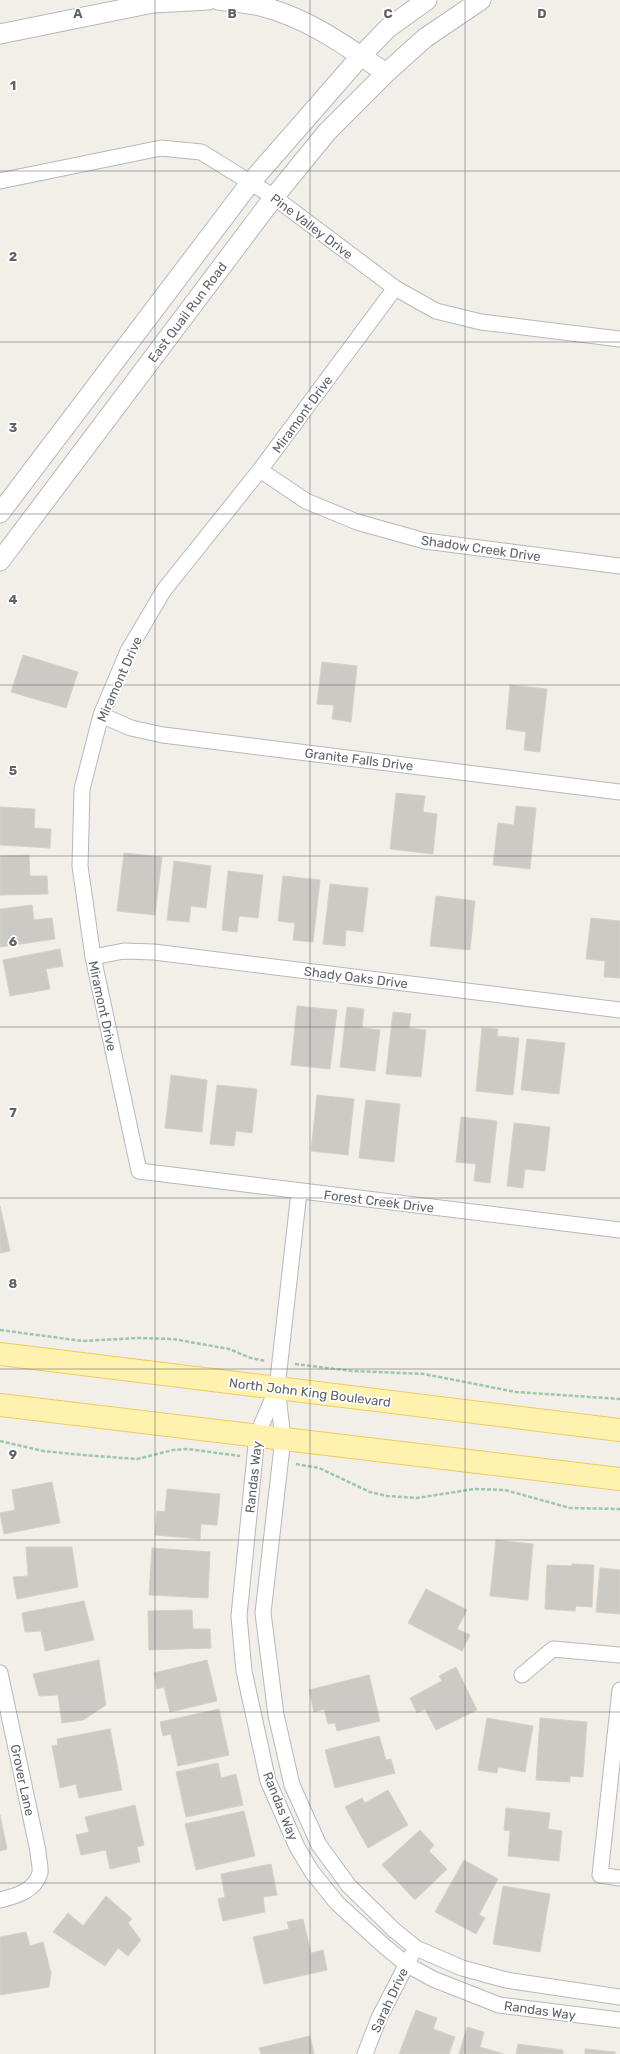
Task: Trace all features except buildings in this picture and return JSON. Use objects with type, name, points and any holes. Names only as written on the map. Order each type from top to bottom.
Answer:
[{"type":"main road","name":"North John King Boulevard","points":[[0,1354],[620,1430]]},
{"type":"main road","points":[[0,1405],[620,1479]]},
{"type":"street","points":[[0,34],[153,3],[210,0]]},
{"type":"street","points":[[218,0],[264,6],[305,22],[344,43],[386,73]]},
{"type":"street","points":[[0,513],[250,182],[361,56],[388,28],[427,0]]},
{"type":"street","name":"East Quail Run Road","points":[[0,561],[274,197],[327,132],[386,73],[425,38],[481,0]]},
{"type":"street","name":"Pine Valley Drive","points":[[0,181],[161,148],[201,152],[274,197],[395,288],[436,311],[480,322],[620,339]]},
{"type":"street","name":"Miramont Drive","points":[[139,1171],[92,957],[80,866],[82,789],[101,715],[128,651],[164,590],[260,470],[395,288]]},
{"type":"street","name":"Shadow Creek Drive","points":[[260,470],[306,501],[357,522],[425,541],[620,566]]},
{"type":"street","name":"Granite Falls Drive","points":[[101,715],[131,728],[163,734],[620,792]]},
{"type":"street","name":"Shady Oaks Drive","points":[[92,957],[124,951],[154,952],[620,1010]]},
{"type":"street","name":"Forest Creek Drive","points":[[139,1171],[299,1192],[620,1230]]},
{"type":"street","name":"Randas Way","points":[[299,1192],[277,1388],[283,1438],[263,1613],[276,1715],[292,1785],[319,1845],[349,1886],[394,1930],[416,1948],[462,1968],[506,1980],[620,1997]]},
{"type":"street","name":"Randas Way","points":[[277,1388],[257,1435],[239,1616],[244,1671],[268,1781],[297,1847],[312,1872],[337,1903],[383,1946],[406,1964],[433,1978],[499,2005],[620,2020]]},
{"type":"street","points":[[522,1675],[553,1650],[620,1656]]},
{"type":"street","name":"Grover Lane","points":[[0,1673],[38,1852],[40,1872],[33,1886],[16,1896],[0,1900]]},
{"type":"street","points":[[620,1690],[600,1875],[620,1878]]},
{"type":"street","name":"Sarah Drive","points":[[365,2054],[379,2018],[406,1964],[416,1948]]},
{"type":"path","points":[[0,1330],[83,1341],[138,1338],[173,1339],[229,1349],[251,1358],[280,1362],[352,1371],[424,1374],[516,1392],[620,1399]]},
{"type":"path","points":[[0,1441],[43,1451],[137,1459],[173,1450],[188,1449],[243,1456]]},
{"type":"path","points":[[293,1464],[319,1468],[370,1492],[387,1496],[416,1498],[474,1489],[505,1490],[570,1508],[620,1509]]}]
